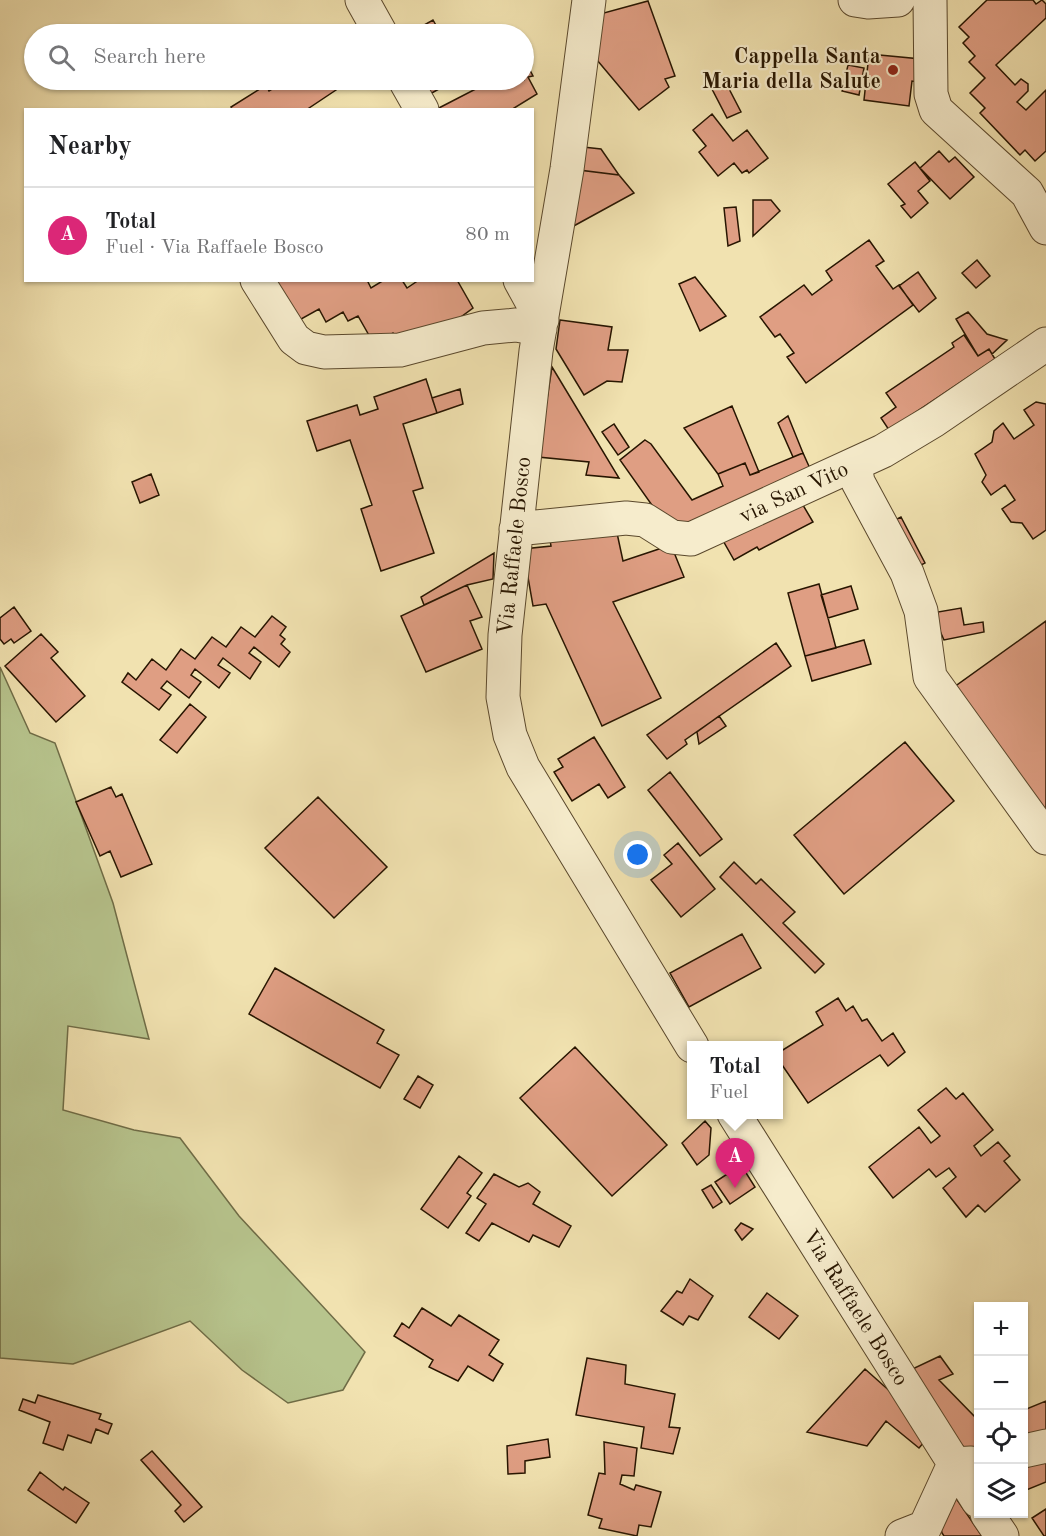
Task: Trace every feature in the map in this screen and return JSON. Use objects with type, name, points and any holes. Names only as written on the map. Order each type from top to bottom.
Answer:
[{"type":"street","points":[[362,0],[375,24]]},
{"type":"street","name":"Via Raffaele Bosco","points":[[589,0],[567,169],[536,351],[505,635],[503,697],[510,735],[523,767],[689,1041]]},
{"type":"street","points":[[855,0],[868,2],[898,0]]},
{"type":"street","points":[[930,0],[931,94],[936,110],[1027,193],[1046,228]]},
{"type":"street","points":[[411,90],[421,108]]},
{"type":"street","points":[[258,282],[294,339],[306,348],[324,352],[400,350],[483,328],[541,325],[521,282]]},
{"type":"street","name":"via San Vito","points":[[516,529],[626,518],[645,520],[672,537],[691,539],[855,465],[933,421],[1046,344]]},
{"type":"street","points":[[855,465],[858,482],[907,573],[921,611],[930,677],[1046,838]]},
{"type":"street","name":"Via Raffaele Bosco","points":[[737,1119],[966,1463],[974,1488]]},
{"type":"street","points":[[1028,1450],[1046,1446]]},
{"type":"street","points":[[920,1533],[966,1463]]},
{"type":"street","points":[[990,1518],[1002,1536]]},
{"type":"green space","points":[[0,667],[30,733],[55,743],[113,903],[149,1039],[68,1026],[63,1110],[134,1130],[180,1138],[239,1216],[365,1352],[343,1390],[288,1403],[242,1370],[190,1321],[73,1364],[0,1358]]},
{"type":"building","points":[[987,0],[1033,0],[1036,4],[1042,0],[1046,4],[1046,18],[996,65],[1015,85],[1021,79],[1028,84],[1028,91],[1017,102],[1026,110],[1046,90],[1046,151],[1035,161],[1025,150],[1020,155],[980,113],[985,108],[970,93],[985,78],[969,62],[975,56],[963,43],[969,37],[959,27]]},
{"type":"building","points":[[648,1],[675,76],[665,79],[669,87],[639,110],[597,60],[600,14]]},
{"type":"building","name":"Cappella Santa Maria della Salute","points":[[869,54],[921,59],[918,82],[912,81],[909,106],[864,100]]},
{"type":"building","points":[[848,65],[864,68],[859,95],[842,91]]},
{"type":"building","points":[[726,83],[741,112],[727,118],[712,89]]},
{"type":"building","points":[[534,88],[537,94],[514,108],[439,108],[474,90]]},
{"type":"building","points":[[258,90],[336,90],[309,108],[231,107]]},
{"type":"building","points":[[418,90],[437,90],[423,98]]},
{"type":"building","points":[[712,114],[733,141],[747,130],[768,158],[749,173],[747,170],[742,173],[734,163],[718,176],[699,152],[706,146],[693,130]]},
{"type":"building","points":[[583,147],[601,149],[619,175],[579,170]]},
{"type":"building","points":[[939,151],[949,162],[955,157],[974,177],[950,199],[920,168]]},
{"type":"building","points":[[915,162],[930,181],[918,191],[928,203],[911,218],[901,206],[905,204],[888,184]]},
{"type":"building","points":[[579,170],[619,175],[634,193],[570,228]]},
{"type":"building","points":[[753,200],[771,200],[780,211],[753,236]]},
{"type":"building","points":[[736,207],[740,241],[728,246],[724,208]]},
{"type":"building","points":[[869,240],[884,261],[876,266],[893,289],[899,285],[913,305],[806,383],[787,357],[794,353],[780,334],[775,337],[760,317],[804,285],[812,295],[832,280],[826,271]]},
{"type":"building","points":[[977,260],[990,276],[976,288],[962,273]]},
{"type":"building","points":[[918,272],[936,298],[919,312],[899,286]]},
{"type":"building","points":[[695,277],[726,316],[700,331],[679,284]]},
{"type":"building","points":[[272,282],[368,282],[371,288],[381,282],[403,282],[407,288],[416,282],[458,282],[473,308],[458,319],[399,343],[393,333],[374,344],[358,316],[348,321],[343,312],[326,322],[319,309],[294,323]]},
{"type":"building","points":[[968,312],[987,334],[1007,340],[992,354],[989,349],[978,356],[956,319]]},
{"type":"building","points":[[560,320],[612,327],[608,350],[628,350],[622,382],[607,381],[584,395],[556,349]]},
{"type":"building","points":[[964,335],[978,356],[989,349],[995,359],[889,430],[881,418],[896,407],[886,393],[954,347],[952,343]]},
{"type":"building","points":[[552,367],[619,478],[586,475],[589,462],[538,457]]},
{"type":"building","points":[[426,379],[437,413],[403,424],[423,488],[413,491],[434,553],[381,571],[361,509],[372,505],[350,440],[317,451],[307,421],[357,405],[360,415],[378,409],[374,397]]},
{"type":"building","points":[[460,389],[463,404],[437,413],[432,398]]},
{"type":"building","points":[[1036,402],[1046,404],[1046,530],[1033,539],[1022,523],[1011,522],[1002,509],[1015,500],[1005,485],[991,495],[982,482],[986,475],[975,454],[992,442],[994,431],[1003,423],[1014,439],[1034,425],[1024,410]]},
{"type":"building","points":[[732,406],[759,472],[750,475],[745,463],[718,474],[684,428]]},
{"type":"building","points":[[788,416],[803,453],[793,457],[778,423]]},
{"type":"building","points":[[614,424],[629,447],[618,455],[602,432]]},
{"type":"building","points":[[645,440],[651,444],[692,500],[723,486],[718,474],[745,463],[750,475],[803,453],[812,473],[671,532],[620,460]]},
{"type":"building","points":[[151,474],[159,495],[140,503],[132,482]]},
{"type":"building","points":[[797,495],[813,522],[759,550],[757,547],[734,560],[721,537]]},
{"type":"building","points":[[901,517],[925,563],[912,570],[887,524]]},
{"type":"building","points":[[617,533],[623,561],[671,545],[684,577],[613,602],[661,698],[602,726],[546,604],[533,606],[523,549],[551,546],[549,534]]},
{"type":"building","points":[[494,553],[493,579],[467,585],[424,605],[421,597]]},
{"type":"building","points":[[819,584],[836,648],[805,656],[788,593]]},
{"type":"building","points":[[467,585],[482,617],[470,621],[482,649],[426,672],[401,616]]},
{"type":"building","points":[[851,586],[858,609],[828,618],[821,595]]},
{"type":"building","points":[[14,607],[31,631],[14,643],[11,639],[4,644],[0,639],[0,618]]},
{"type":"building","points":[[961,608],[964,625],[983,622],[984,632],[944,640],[932,613]]},
{"type":"building","points":[[272,616],[286,627],[280,635],[285,639],[281,644],[290,652],[279,667],[254,647],[249,653],[261,662],[250,679],[223,658],[218,665],[230,673],[219,688],[195,669],[191,675],[201,682],[189,698],[167,681],[161,688],[171,695],[159,710],[122,682],[128,673],[136,680],[152,659],[166,670],[181,649],[195,659],[212,637],[226,647],[241,627],[255,637]]},
{"type":"building","points":[[1046,621],[1046,824],[950,690]]},
{"type":"building","points":[[41,634],[58,652],[51,658],[85,696],[56,722],[5,666]]},
{"type":"building","points":[[864,640],[871,664],[812,681],[805,656]]},
{"type":"building","points":[[776,643],[791,666],[685,740],[687,744],[667,759],[647,735]]},
{"type":"building","points":[[190,704],[206,717],[177,753],[160,740]]},
{"type":"building","points":[[719,716],[726,726],[699,744],[697,732]]},
{"type":"building","points":[[594,737],[625,787],[608,798],[599,784],[572,801],[554,772],[563,767],[558,759]]},
{"type":"building","points":[[905,742],[954,801],[844,894],[794,835]]},
{"type":"building","points":[[670,772],[722,839],[700,856],[648,790]]},
{"type":"building","points":[[111,787],[116,797],[122,794],[152,864],[121,877],[110,851],[100,856],[76,802]]},
{"type":"building","points":[[318,797],[387,867],[334,918],[265,848]]},
{"type":"building","points":[[678,843],[715,889],[681,917],[651,880],[672,864],[664,855]]},
{"type":"building","points":[[734,862],[756,884],[761,879],[795,912],[783,923],[824,964],[815,973],[720,877]]},
{"type":"building","points":[[742,934],[761,968],[689,1007],[670,973]]},
{"type":"building","points":[[275,968],[384,1030],[377,1043],[399,1055],[380,1088],[249,1014]]},
{"type":"building","points":[[838,998],[846,1011],[853,1006],[862,1021],[867,1019],[882,1041],[893,1033],[905,1052],[888,1066],[880,1055],[808,1103],[783,1066],[783,1050],[823,1025],[816,1012]]},
{"type":"building","points":[[575,1047],[667,1145],[612,1196],[520,1098]]},
{"type":"building","points":[[418,1076],[433,1085],[420,1108],[404,1099]]},
{"type":"building","points":[[946,1088],[956,1099],[963,1093],[993,1130],[974,1146],[981,1156],[998,1142],[1010,1156],[1004,1161],[1020,1180],[985,1212],[978,1205],[966,1217],[943,1188],[956,1177],[949,1168],[936,1177],[929,1169],[893,1198],[869,1167],[919,1127],[931,1143],[940,1136],[918,1110]]},
{"type":"building","points":[[705,1121],[711,1128],[709,1155],[697,1165],[682,1143]]},
{"type":"building","points":[[459,1156],[482,1173],[467,1193],[471,1196],[448,1228],[421,1209]]},
{"type":"building","points":[[741,1165],[755,1187],[730,1204],[715,1182]]},
{"type":"building","points":[[494,1174],[519,1187],[528,1183],[540,1192],[533,1204],[571,1226],[559,1247],[533,1235],[529,1242],[492,1223],[479,1241],[466,1233],[486,1204],[477,1198]]},
{"type":"building","points":[[711,1185],[722,1202],[713,1208],[702,1190]]},
{"type":"building","points":[[741,1223],[753,1229],[742,1240],[735,1230]]},
{"type":"building","points":[[690,1279],[713,1296],[698,1320],[689,1316],[683,1325],[661,1311],[677,1291],[682,1293]]},
{"type":"building","points":[[767,1293],[798,1316],[779,1339],[749,1317]]},
{"type":"building","points":[[422,1308],[451,1326],[459,1315],[499,1340],[489,1355],[503,1364],[493,1381],[468,1366],[458,1381],[429,1367],[433,1360],[394,1336],[402,1323],[409,1328]]},
{"type":"building","points":[[940,1356],[953,1374],[939,1380],[974,1416],[974,1456],[972,1457],[920,1396],[906,1372]]},
{"type":"building","points":[[587,1358],[626,1365],[625,1384],[675,1394],[669,1427],[680,1428],[673,1454],[641,1448],[644,1427],[576,1415]]},
{"type":"building","points":[[865,1369],[902,1402],[925,1441],[919,1448],[886,1421],[867,1446],[807,1432]]},
{"type":"building","points":[[38,1395],[101,1414],[99,1419],[112,1424],[108,1434],[96,1429],[91,1443],[68,1435],[63,1450],[43,1443],[50,1422],[19,1410],[23,1399],[35,1403]]},
{"type":"building","points":[[1046,1401],[1046,1435],[1028,1441],[1028,1410]]},
{"type":"building","points":[[548,1439],[550,1457],[525,1461],[525,1473],[508,1474],[507,1446]]},
{"type":"building","points":[[604,1442],[637,1448],[634,1476],[622,1475],[620,1484],[634,1490],[636,1485],[661,1492],[651,1527],[639,1525],[637,1536],[599,1528],[602,1519],[588,1515],[599,1473],[605,1474]]},
{"type":"building","points":[[152,1451],[202,1507],[184,1522],[175,1511],[181,1505],[141,1460]]},
{"type":"building","points":[[1046,1455],[1046,1482],[1028,1489],[1028,1464],[1028,1458]]},
{"type":"building","points":[[40,1472],[63,1490],[65,1487],[89,1503],[76,1523],[28,1490]]},
{"type":"building","points":[[949,1488],[982,1536],[944,1536],[937,1513]]},
{"type":"building","points":[[1046,1509],[1046,1536],[1044,1536],[1032,1518]]},
{"type":"place","name":"Cappella Santa Maria della Salute","points":[[893,70]]},
{"type":"place","name":"Total","points":[[735,1188]]}]
